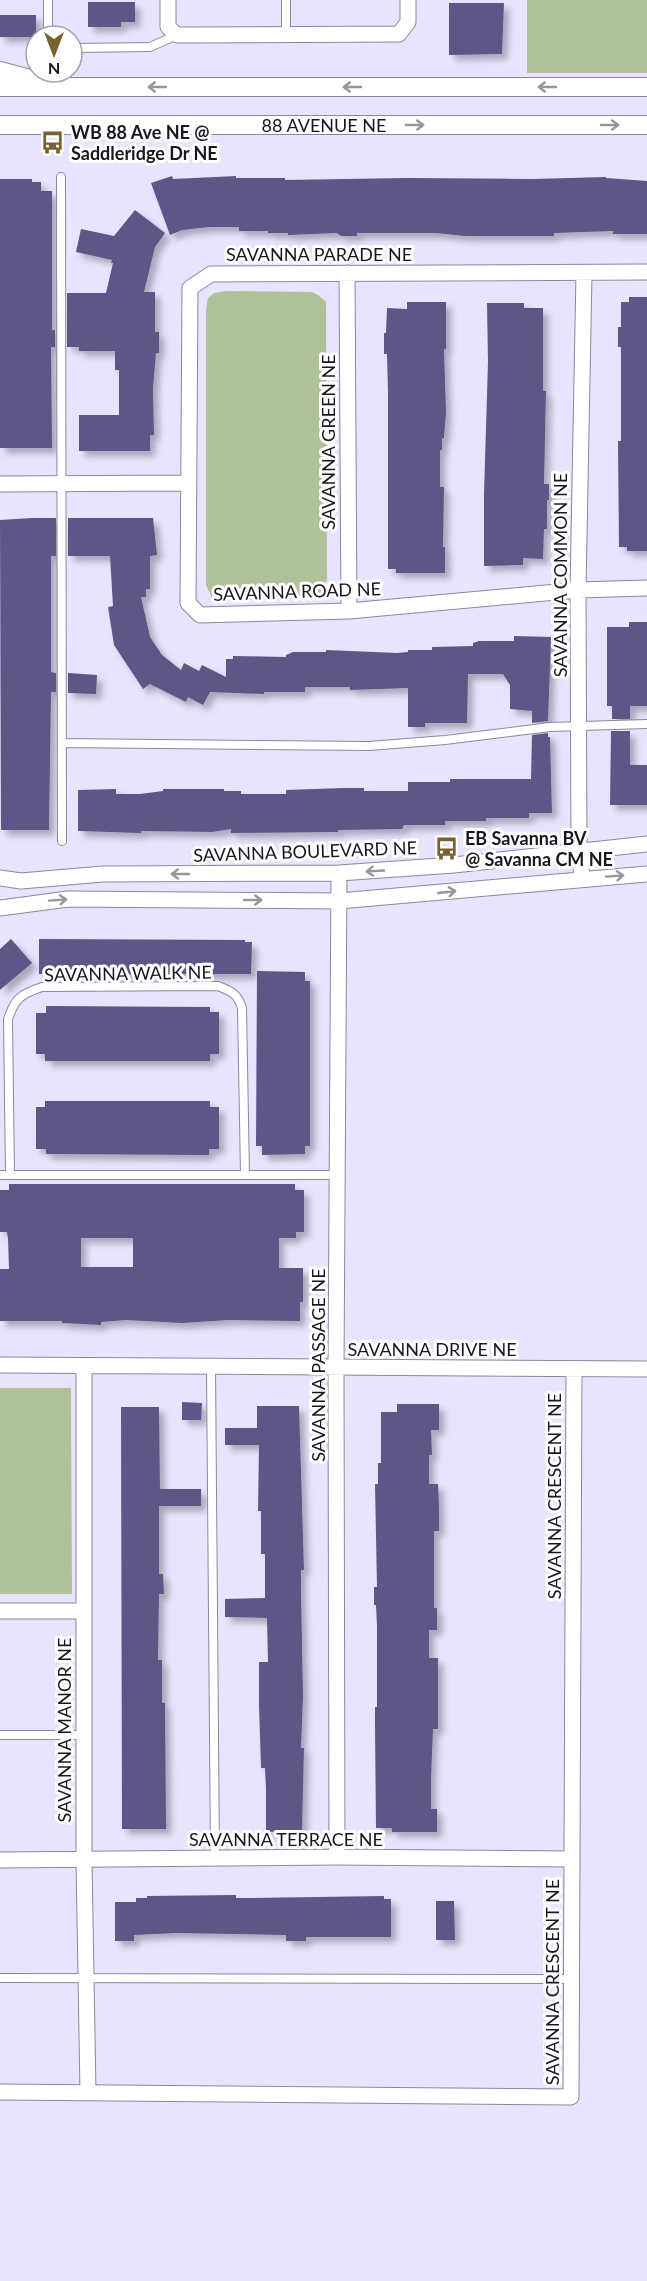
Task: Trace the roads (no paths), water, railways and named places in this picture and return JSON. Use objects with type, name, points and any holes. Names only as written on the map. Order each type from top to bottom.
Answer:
[{"type":"street","points":[[168,0],[168,27],[177,35],[399,34],[408,22],[408,0]]},
{"type":"street","points":[[0,71],[59,87]]},
{"type":"street","points":[[0,87],[647,87]]},
{"type":"street","name":"88 AVENUE NE","points":[[0,125],[647,125]]},
{"type":"street","name":"SAVANNA PARADE NE","points":[[188,483],[190,288],[211,274],[647,272]]},
{"type":"street","name":"SAVANNA GREEN NE","points":[[347,273],[349,611]]},
{"type":"street","name":"SAVANNA COMMON NE","points":[[582,878],[579,849],[578,590],[584,273]]},
{"type":"street","points":[[0,484],[188,483]]},
{"type":"street","name":"SAVANNA ROAD NE","points":[[188,483],[188,603],[200,615],[349,611],[578,590],[647,588]]},
{"type":"street","name":"SAVANNA BOULEVARD NE","points":[[0,878],[21,881],[103,874],[339,873],[453,865],[647,843]]},
{"type":"street","name":"SAVANNA PASSAGE NE","points":[[338,1857],[336,1368],[339,1175],[339,873]]},
{"type":"street","points":[[0,908],[68,899],[339,901],[647,874]]},
{"type":"street","name":"SAVANNA DRIVE NE","points":[[0,1365],[647,1369]]},
{"type":"street","name":"SAVANNA MANOR NE","points":[[84,1366],[84,1860],[88,2093]]},
{"type":"street","name":"SAVANNA CRESCENT NE","points":[[0,2092],[571,2097],[574,1369]]},
{"type":"street","points":[[0,1611],[83,1611]]},
{"type":"street","name":"SAVANNA TERRACE NE","points":[[0,1860],[338,1857],[572,1859]]},
{"type":"lane","points":[[48,0],[48,24]]},
{"type":"lane","points":[[286,0],[286,34]]},
{"type":"lane","points":[[84,48],[150,47],[177,35]]},
{"type":"lane","points":[[61,177],[62,841]]},
{"type":"lane","points":[[63,743],[369,746],[579,726],[647,724]]},
{"type":"lane","name":"SAVANNA WALK NE","points":[[10,1175],[8,1019],[13,1004],[24,993],[42,987],[218,986],[233,992],[240,1000],[242,1008],[245,1175]]},
{"type":"lane","points":[[0,1175],[339,1175]]},
{"type":"lane","points":[[211,1367],[215,1858]]},
{"type":"lane","points":[[0,1735],[84,1735]]},
{"type":"lane","points":[[0,1978],[571,1979]]},
{"type":"place","name":"WB 88 Ave NE @ Saddleridge Dr NE","points":[[53,142]]},
{"type":"place","name":"EB Savanna BV @ Savanna CM NE","points":[[447,848]]}]
